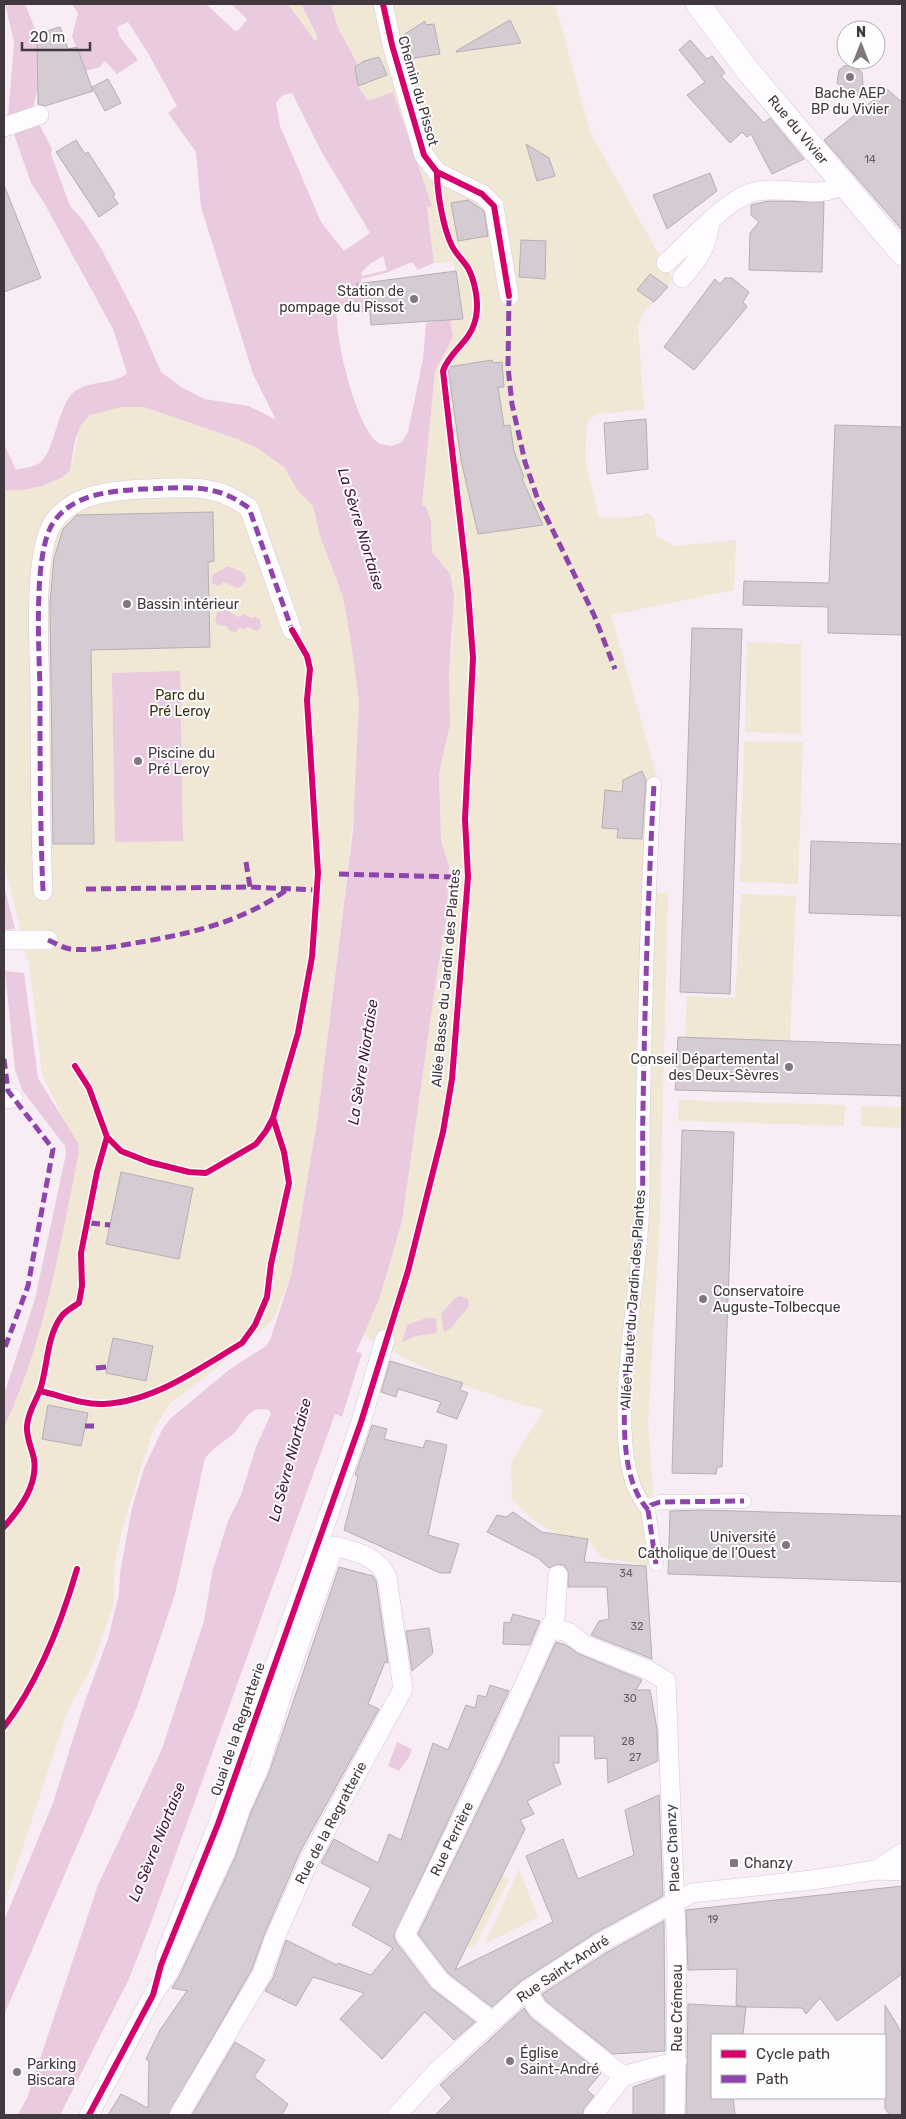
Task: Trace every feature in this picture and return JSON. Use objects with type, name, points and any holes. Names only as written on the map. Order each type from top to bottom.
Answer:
[{"type":"street","name":"Chemin du Pissot","points":[[383,4],[392,45],[424,156],[437,172],[482,194],[494,206],[509,296]]},
{"type":"street","name":"Rue du Vivier","points":[[698,4],[748,71],[902,253]]},
{"type":"street","points":[[4,127],[39,115]]},
{"type":"street","points":[[666,263],[721,211],[746,194],[775,189],[821,192],[836,190],[845,184]]},
{"type":"street","points":[[682,278],[701,257],[707,242],[710,223]]},
{"type":"street","points":[[43,891],[40,833],[39,584],[48,532],[62,512],[87,498],[108,491],[204,488],[222,491],[249,508],[292,630]]},
{"type":"street","name":"Allée Haute du Jardin des Plantes","points":[[648,1510],[641,1502],[632,1484],[628,1466],[625,1439],[625,1388],[641,1228],[648,894],[654,784]]},
{"type":"street","points":[[4,940],[48,940]]},
{"type":"street","name":"Quai de la Regratterie","points":[[153,1995],[161,1965],[218,1824],[329,1515],[361,1422],[385,1339]]},
{"type":"street","points":[[656,1564],[648,1510],[651,1505],[660,1502],[744,1501]]},
{"type":"street","name":"Quai de la Regratterie","points":[[89,2115],[153,1995],[170,1970],[198,1914],[259,1768],[285,1685],[334,1546]]},
{"type":"street","name":"Rue de la Regratterie","points":[[179,2115],[262,1974],[274,1940],[309,1861],[402,1689],[387,1577],[382,1567],[368,1555],[334,1546]]},
{"type":"street","name":"Rue Perrière","points":[[492,2021],[440,1982],[405,1935],[499,1740],[555,1617],[558,1575]]},
{"type":"street","name":"Place Chanzy","points":[[549,1631],[568,1632],[582,1644],[648,1670],[666,1681],[676,1901],[692,1893],[812,1880],[876,1870],[902,1871]]},
{"type":"street","name":"Place Chanzy","points":[[876,1870],[902,1853]]},
{"type":"street","name":"Rue Saint-André","points":[[397,2115],[438,2070],[527,1990],[600,1943],[676,1901]]},
{"type":"street","name":"Rue Crémeau","points":[[675,2115],[676,1901]]},
{"type":"street","points":[[527,1990],[537,2008],[623,2076]]},
{"type":"street","points":[[593,2115],[623,2076],[676,2061]]},
{"type":"green space","points":[[288,4],[301,4],[317,39],[314,40]]},
{"type":"green space","points":[[331,4],[555,4],[590,132],[672,278],[668,287],[650,274],[637,290],[654,302],[644,312],[638,326],[644,410],[596,414],[587,422],[585,459],[599,518],[643,516],[647,513],[654,518],[656,536],[675,546],[736,540],[734,590],[611,615],[659,784],[655,894],[668,892],[660,1219],[648,1422],[653,1491],[651,1566],[602,1558],[588,1539],[559,1535],[535,1521],[512,1500],[511,1462],[544,1410],[497,1397],[451,1379],[406,1359],[363,1335],[380,1297],[402,1221],[437,973],[447,917],[449,865],[441,841],[439,774],[450,724],[449,674],[453,636],[450,574],[432,552],[431,522],[422,506],[435,371],[453,337],[450,319],[463,319],[453,262],[434,263],[427,206],[431,206],[396,100],[393,93],[368,101],[358,86],[355,67],[358,65],[338,28]]},
{"type":"green space","name":"Parc du Pré Leroy","points":[[121,407],[144,407],[237,439],[257,448],[285,468],[297,490],[313,506],[320,536],[343,597],[351,642],[359,702],[356,796],[317,1122],[291,1276],[273,1320],[209,1374],[170,1403],[152,1433],[123,1526],[115,1562],[113,1605],[93,1664],[68,1710],[4,1905],[4,1419],[76,1146],[42,1074],[30,970],[4,863],[4,490],[25,489],[55,480],[70,466],[79,430],[84,421],[95,413]]},
{"type":"green space","points":[[747,642],[801,644],[801,734],[745,732]]},
{"type":"green space","points":[[744,741],[803,742],[798,884],[740,882]]},
{"type":"green space","points":[[741,894],[796,896],[790,1041],[685,1037],[687,996],[735,998]]},
{"type":"green space","points":[[679,1100],[845,1105],[844,1126],[678,1121]]},
{"type":"green space","points":[[861,1106],[902,1107],[902,1128],[861,1126]]},
{"type":"green space","points":[[519,1869],[538,1917],[485,1944]]},
{"type":"green space","points":[[502,1875],[509,1879],[474,1947],[468,1947]]},
{"type":"water","name":"La Sèvre Niortaise","points":[[5,4],[25,4],[37,34],[38,88],[32,110],[52,149],[51,154],[70,206],[82,219],[102,250],[137,317],[161,372],[181,387],[204,399],[249,406],[276,420],[253,374],[201,207],[196,152],[168,113],[177,106],[148,53],[128,22],[117,27],[120,37],[138,60],[117,74],[105,61],[100,67],[86,71],[72,36],[78,14],[72,4],[206,4],[235,31],[239,30],[247,19],[231,4],[288,4],[314,40],[317,39],[316,34],[301,4],[331,4],[338,28],[358,65],[355,67],[358,86],[368,101],[393,92],[432,206],[427,207],[434,263],[418,270],[412,262],[386,273],[361,279],[370,311],[349,315],[341,305],[337,311],[339,341],[354,400],[369,432],[378,443],[392,446],[402,442],[408,432],[423,359],[426,323],[450,319],[453,337],[435,371],[422,505],[426,507],[431,522],[432,552],[450,574],[454,597],[449,674],[450,724],[439,774],[441,841],[449,865],[447,917],[437,973],[402,1221],[380,1297],[356,1352],[362,1353],[342,1417],[335,1414],[149,1928],[128,1981],[60,2115],[18,2115],[27,2098],[98,1885],[162,1749],[204,1621],[212,1573],[228,1521],[241,1495],[256,1447],[271,1414],[269,1410],[256,1410],[248,1415],[235,1432],[205,1458],[175,1594],[137,1707],[4,2015],[4,1921],[53,1803],[84,1704],[108,1639],[119,1594],[120,1573],[132,1508],[144,1468],[163,1428],[171,1418],[230,1369],[266,1346],[270,1340],[291,1276],[317,1122],[353,830],[359,702],[343,597],[320,536],[313,506],[297,490],[285,468],[257,448],[237,439],[144,407],[121,407],[90,415],[81,425],[75,440],[70,470],[63,477],[42,486],[23,490],[4,490],[4,444],[16,470],[38,464],[45,457],[49,449],[66,402],[71,395],[83,387],[115,380],[127,373],[113,329],[43,201],[31,183],[8,117],[14,42]],"holes":[[[292,93],[320,149],[370,233],[344,251],[321,222],[280,126],[276,103],[283,95]],[[383,256],[387,270],[362,276],[361,273],[370,264]]]},
{"type":"water","points":[[228,566],[244,573],[246,580],[242,586],[237,588],[224,582],[218,586],[212,583],[212,575]]},
{"type":"water","points":[[221,609],[227,610],[238,617],[245,614],[251,618],[256,617],[260,620],[261,627],[257,631],[248,627],[240,628],[235,632],[230,631],[226,626],[218,625],[215,620],[217,612]]},
{"type":"water","points":[[180,671],[183,841],[115,842],[112,673]]},
{"type":"water","points":[[4,886],[15,929],[4,930]]},
{"type":"water","points":[[5,971],[24,973],[38,1078],[78,1143],[79,1152],[58,1257],[41,1327],[18,1394],[4,1427],[4,1395],[35,1299],[66,1154],[65,1146],[22,1090],[15,1070]]},
{"type":"water","points":[[461,1296],[468,1299],[469,1306],[451,1328],[444,1332],[441,1314],[456,1297]]},
{"type":"water","points":[[426,1318],[436,1318],[437,1333],[416,1336],[402,1342],[407,1325]]},
{"type":"water","points":[[397,1742],[412,1749],[399,1771],[388,1766]]},
{"type":"building","points":[[510,20],[521,43],[456,52],[456,51]]},
{"type":"building","points":[[425,21],[426,25],[434,24],[440,54],[408,59],[402,36]]},
{"type":"building","points":[[60,27],[68,49],[77,47],[93,91],[45,106],[38,104],[37,34]]},
{"type":"building","points":[[690,40],[707,59],[712,56],[725,73],[721,76],[764,123],[770,118],[804,159],[772,174],[751,134],[747,137],[742,132],[730,143],[687,95],[705,82],[679,50]]},
{"type":"building","points":[[379,57],[387,75],[358,86],[355,67],[364,61]]},
{"type":"building","name":"Bache AEP BP du Vivier","points":[[839,70],[859,70],[862,72],[864,98],[844,90],[837,83]]},
{"type":"building","points":[[108,79],[121,103],[105,111],[92,87]]},
{"type":"building","points":[[887,89],[902,102],[902,230],[824,140]]},
{"type":"building","points":[[76,140],[85,154],[88,152],[115,194],[113,196],[118,204],[99,217],[56,152]]},
{"type":"building","points":[[526,144],[549,158],[555,176],[537,181]]},
{"type":"building","points":[[710,173],[717,191],[667,229],[653,195]]},
{"type":"building","points":[[4,185],[41,278],[4,292]]},
{"type":"building","points":[[468,200],[484,211],[488,236],[458,241],[451,203]]},
{"type":"building","points":[[768,201],[824,202],[822,272],[749,270],[750,233],[759,222],[751,215],[751,205]]},
{"type":"building","points":[[521,240],[546,241],[545,279],[519,277]]},
{"type":"building","name":"Station de pompage du Pissot","points":[[456,271],[463,319],[371,325],[369,301],[356,284]]},
{"type":"building","points":[[650,274],[668,287],[654,302],[637,290]]},
{"type":"building","points":[[725,278],[732,278],[749,292],[743,302],[747,307],[694,370],[664,347],[715,279],[720,284]]},
{"type":"building","points":[[492,360],[493,363],[502,362],[504,387],[498,387],[504,426],[510,425],[514,451],[524,477],[522,479],[543,525],[478,534],[461,460],[448,367]]},
{"type":"building","points":[[646,419],[648,469],[607,474],[604,423]]},
{"type":"building","points":[[835,425],[902,427],[902,635],[828,633],[828,607],[743,605],[744,581],[829,583]]},
{"type":"building","name":"Bassin intérieur","points":[[213,512],[214,561],[208,562],[210,647],[91,650],[94,844],[53,844],[50,603],[54,558],[63,529],[77,515]]},
{"type":"building","points":[[692,628],[742,629],[730,994],[680,992]]},
{"type":"building","points":[[642,771],[646,780],[642,839],[617,838],[618,829],[602,828],[605,790],[622,792],[623,780]]},
{"type":"building","points":[[811,841],[902,844],[902,916],[809,913]]},
{"type":"building","name":"Conseil Départemental des Deux-Sèvres","points":[[678,1037],[902,1045],[902,1096],[675,1090]]},
{"type":"building","name":"Conservatoire Auguste-Tolbecque","points":[[682,1130],[734,1132],[722,1467],[717,1467],[716,1474],[672,1473]]},
{"type":"building","points":[[121,1172],[193,1188],[179,1259],[106,1244]]},
{"type":"building","points":[[113,1338],[153,1346],[146,1381],[106,1373]]},
{"type":"building","points":[[390,1361],[463,1383],[460,1390],[468,1393],[457,1419],[437,1412],[441,1402],[398,1389],[396,1397],[381,1392]]},
{"type":"building","points":[[48,1405],[88,1413],[81,1446],[42,1439]]},
{"type":"building","points":[[372,1425],[387,1429],[384,1439],[423,1448],[426,1440],[447,1445],[428,1535],[459,1544],[450,1573],[440,1573],[344,1530],[358,1476],[355,1475]]},
{"type":"building","name":"Université Catholique de l’Ouest","points":[[702,1510],[902,1516],[902,1582],[668,1574],[670,1511]]},
{"type":"building","points":[[513,1512],[542,1532],[588,1539],[584,1562],[646,1566],[652,1659],[591,1635],[599,1621],[609,1619],[607,1587],[568,1587],[568,1571],[564,1565],[558,1564],[549,1568],[538,1558],[487,1532],[497,1515],[506,1517]]},
{"type":"building","points":[[339,1567],[373,1576],[376,1581],[388,1663],[385,1662],[368,1704],[379,1709],[300,1852],[264,1935],[252,1969],[168,2115],[108,2115],[121,2094],[148,2108],[149,2061],[146,2059],[160,2030],[187,1991],[172,1988],[180,1975],[235,1858],[251,1812],[269,1773]]},
{"type":"building","points":[[513,1614],[540,1621],[530,1645],[503,1644],[504,1622],[510,1623]]},
{"type":"building","points":[[429,1628],[433,1653],[412,1671],[406,1631]]},
{"type":"building","points":[[556,1642],[566,1645],[579,1654],[642,1680],[636,1690],[650,1690],[657,1729],[658,1761],[608,1783],[607,1758],[595,1759],[594,1736],[559,1736],[559,1763],[553,1763],[561,1784],[527,1801],[534,1814],[520,1820],[525,1829],[455,1970],[553,1922],[526,1856],[563,1839],[578,1879],[634,1855],[625,1810],[659,1795],[663,1896],[595,1933],[521,1981],[492,2007],[448,1973],[418,1934],[506,1753]]},
{"type":"building","points":[[490,1685],[509,1691],[394,1936],[396,1942],[431,1988],[475,2022],[454,2040],[425,2012],[382,2059],[340,2019],[364,1993],[313,1977],[296,2006],[265,1991],[273,1978],[286,1940],[337,1965],[338,1963],[371,1975],[393,1948],[352,1925],[371,1888],[321,1863],[334,1839],[378,1863],[389,1834],[401,1840],[433,1743],[448,1750],[466,1705],[475,1708],[478,1695],[486,1697]]},
{"type":"building","points":[[902,1886],[902,1974],[837,2021],[820,1998],[806,2014],[802,2008],[746,2007],[736,2005],[737,1969],[688,1970],[686,1910]]},
{"type":"building","points":[[664,1921],[665,2051],[613,2054],[546,2001],[542,1994],[606,1953]]},
{"type":"building","points":[[688,2004],[746,2007],[743,2034],[711,2034],[711,2099],[733,2099],[735,2115],[686,2115]]},
{"type":"building","points":[[885,2005],[902,2033],[902,2115],[890,2115],[885,2109]]},
{"type":"building","name":"Église Saint-André","points":[[524,2008],[530,2017],[601,2073],[587,2090],[594,2096],[584,2108],[582,2115],[435,2115],[452,2098],[440,2085]]},
{"type":"building","points":[[235,2042],[265,2060],[254,2077],[288,2104],[282,2115],[192,2115]]},
{"type":"building","points":[[664,2076],[664,2115],[633,2115],[633,2087]]},
{"type":"marked path","points":[[509,296],[508,367],[512,404],[525,462],[538,500],[594,615],[615,669]]},
{"type":"marked path","points":[[43,891],[38,627],[40,578],[42,556],[47,537],[53,523],[61,513],[71,505],[94,496],[132,490],[199,488],[224,494],[236,500],[249,508],[292,630]]},
{"type":"marked path","points":[[648,1510],[642,1502],[631,1477],[625,1440],[624,1413],[627,1360],[642,1214],[646,986],[654,784]]},
{"type":"marked path","points":[[246,862],[250,887]]},
{"type":"marked path","points":[[339,874],[455,877]]},
{"type":"marked path","points":[[86,889],[250,887],[317,890]]},
{"type":"marked path","points":[[48,940],[62,947],[86,949],[119,946],[196,931],[254,910],[289,888]]},
{"type":"marked path","points":[[4,1059],[8,1091],[53,1149],[28,1286],[4,1350]]},
{"type":"marked path","points":[[90,1223],[110,1225]]},
{"type":"marked path","points":[[96,1368],[107,1367]]},
{"type":"marked path","points":[[85,1426],[94,1426]]},
{"type":"marked path","points":[[656,1564],[648,1510],[651,1505],[660,1502],[744,1501]]},
{"type":"cycle path","points":[[383,4],[392,45],[424,155],[437,172],[482,194],[494,206],[509,296]]},
{"type":"cycle path","name":"Allée Basse du Jardin des Plantes","points":[[89,2115],[153,1995],[161,1965],[218,1824],[361,1422],[408,1271],[443,1132],[452,1079],[468,877],[465,819],[473,658],[467,580],[443,371],[450,357],[470,333],[476,317],[477,305],[476,292],[470,273],[454,249],[446,230],[439,199],[437,172]]},
{"type":"cycle path","points":[[75,1066],[89,1088],[107,1137],[121,1151],[149,1162],[189,1172],[206,1173],[256,1144],[273,1118],[298,1033],[312,957],[318,873],[307,700],[310,669],[307,656],[292,630]]},
{"type":"cycle path","points":[[40,1391],[87,1403],[122,1402],[140,1397],[176,1382],[242,1343],[255,1325],[267,1297],[271,1264],[289,1183],[284,1152],[273,1118]]},
{"type":"cycle path","points":[[4,1527],[22,1504],[33,1478],[35,1469],[27,1434],[28,1421],[40,1390],[50,1343],[56,1325],[65,1313],[79,1303],[82,1286],[81,1253],[97,1172],[107,1137]]},
{"type":"cycle path","points":[[4,1727],[28,1691],[48,1651],[77,1569]]},
{"type":"place","name":"Bache AEP BP du Vivier","points":[[850,77]]},
{"type":"place","name":"Station de pompage du Pissot","points":[[414,299]]},
{"type":"place","name":"Bassin intérieur","points":[[127,604]]},
{"type":"place","name":"Piscine du Pré Leroy","points":[[138,761]]},
{"type":"place","name":"Conseil Départemental des Deux-Sèvres","points":[[789,1067]]},
{"type":"place","name":"Conservatoire Auguste-Tolbecque","points":[[703,1299]]},
{"type":"place","name":"Université Catholique de l’Ouest","points":[[786,1545]]},
{"type":"place","name":"Chanzy","points":[[734,1863]]},
{"type":"place","name":"Église Saint-André","points":[[510,2061]]},
{"type":"place","name":"Parking Biscara","points":[[17,2072]]}]
